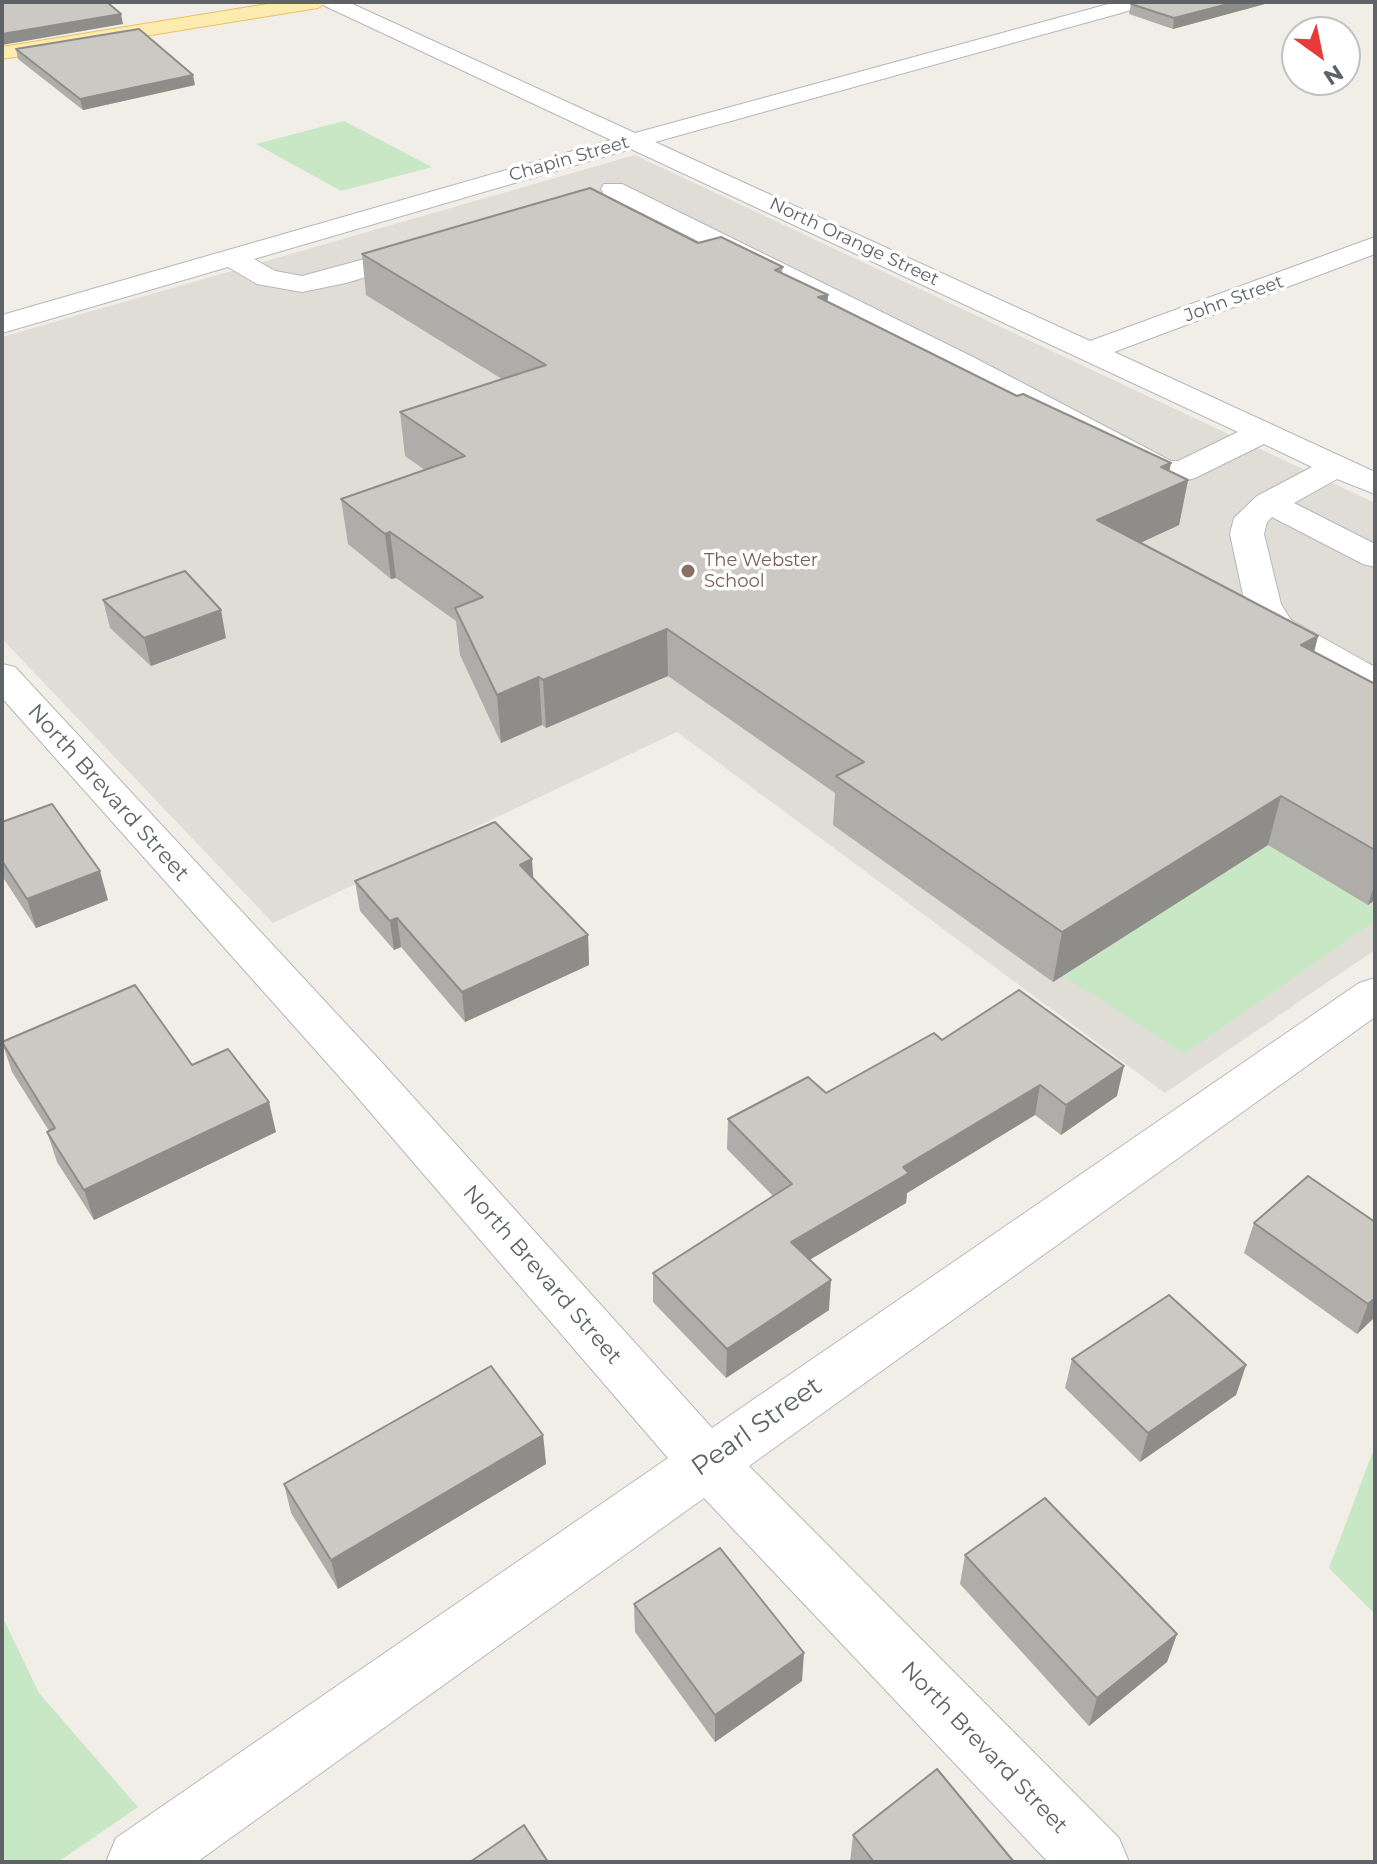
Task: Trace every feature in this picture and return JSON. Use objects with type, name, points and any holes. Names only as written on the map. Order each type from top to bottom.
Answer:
[{"type":"main road","points":[[2,53],[318,2]]},
{"type":"street","name":"North Orange Street","points":[[332,2],[1375,484]]},
{"type":"street","name":"Chapin Street","points":[[2,324],[229,256],[526,184],[633,141],[1139,2]]},
{"type":"street","points":[[613,189],[704,234],[986,354],[1165,471],[1184,471],[1264,432]]},
{"type":"street","points":[[704,234],[700,229],[705,217],[758,198]]},
{"type":"street","name":"John Street","points":[[1091,351],[1375,245]]},
{"type":"street","points":[[229,256],[267,278],[302,284],[440,246]]},
{"type":"street","points":[[986,354],[1047,331]]},
{"type":"street","points":[[1337,466],[1269,503],[1251,518],[1247,534],[1263,604],[1278,627],[1375,683]]},
{"type":"street","points":[[1269,503],[1375,557]]},
{"type":"street","name":"North Brevard Street","points":[[2,675],[369,1079],[707,1462],[1095,1862]]},
{"type":"street","name":"Pearl Street","points":[[140,1862],[1375,994]]},
{"type":"shaded area","name":"The Webster School","points":[[635,155],[1375,503],[1375,950],[1165,1093],[677,732],[273,923],[2,639],[2,337]]},
{"type":"green space","points":[[344,121],[432,167],[341,191],[256,144]]},
{"type":"green space","points":[[1270,844],[1375,909],[1375,921],[1184,1054],[1062,975]]},
{"type":"green space","points":[[1375,1446],[1375,1614],[1329,1568]]},
{"type":"green space","points":[[2,1616],[39,1693],[138,1807],[58,1862],[2,1862]]},
{"type":"building","points":[[2,2],[107,2],[121,14],[2,34]]},
{"type":"building","points":[[1236,2],[1174,18],[1131,4]]},
{"type":"building","points":[[139,29],[193,75],[80,99],[16,49]]},
{"type":"building","points":[[590,188],[698,243],[721,237],[783,267],[775,270],[828,295],[818,297],[1017,396],[1023,394],[1171,463],[1161,467],[1188,480],[1097,520],[1318,636],[1301,645],[1375,684],[1375,850],[1281,796],[1062,932],[836,776],[864,762],[667,629],[543,680],[539,677],[497,695],[455,608],[483,597],[390,532],[385,534],[341,499],[465,456],[400,412],[546,365],[362,254]]},
{"type":"building","points":[[185,571],[221,610],[144,638],[103,600]]},
{"type":"building","points":[[52,804],[100,871],[27,899],[2,861],[2,822]]},
{"type":"building","points":[[495,822],[532,859],[520,865],[588,935],[462,992],[397,918],[390,921],[355,881]]},
{"type":"building","points":[[135,985],[192,1065],[228,1049],[269,1102],[84,1190],[47,1132],[55,1128],[2,1042]]},
{"type":"building","points":[[1019,990],[1124,1066],[1066,1105],[1040,1085],[903,1167],[909,1173],[791,1242],[831,1280],[727,1349],[653,1273],[792,1184],[728,1119],[808,1077],[826,1093],[934,1033],[942,1040]]},
{"type":"building","points":[[1308,1176],[1375,1222],[1375,1298],[1368,1304],[1254,1223]]},
{"type":"building","points":[[1169,1295],[1246,1365],[1148,1433],[1072,1359]]},
{"type":"building","points":[[491,1366],[543,1435],[331,1560],[284,1484]]},
{"type":"building","points":[[1045,1498],[1177,1634],[1097,1698],[965,1555]]},
{"type":"building","points":[[720,1548],[804,1653],[715,1715],[634,1604]]},
{"type":"building","points":[[937,1769],[1014,1862],[874,1862],[853,1835]]},
{"type":"building","points":[[524,1825],[548,1862],[470,1862]]},
{"type":"place","name":"The Webster School","points":[[688,571]]}]
